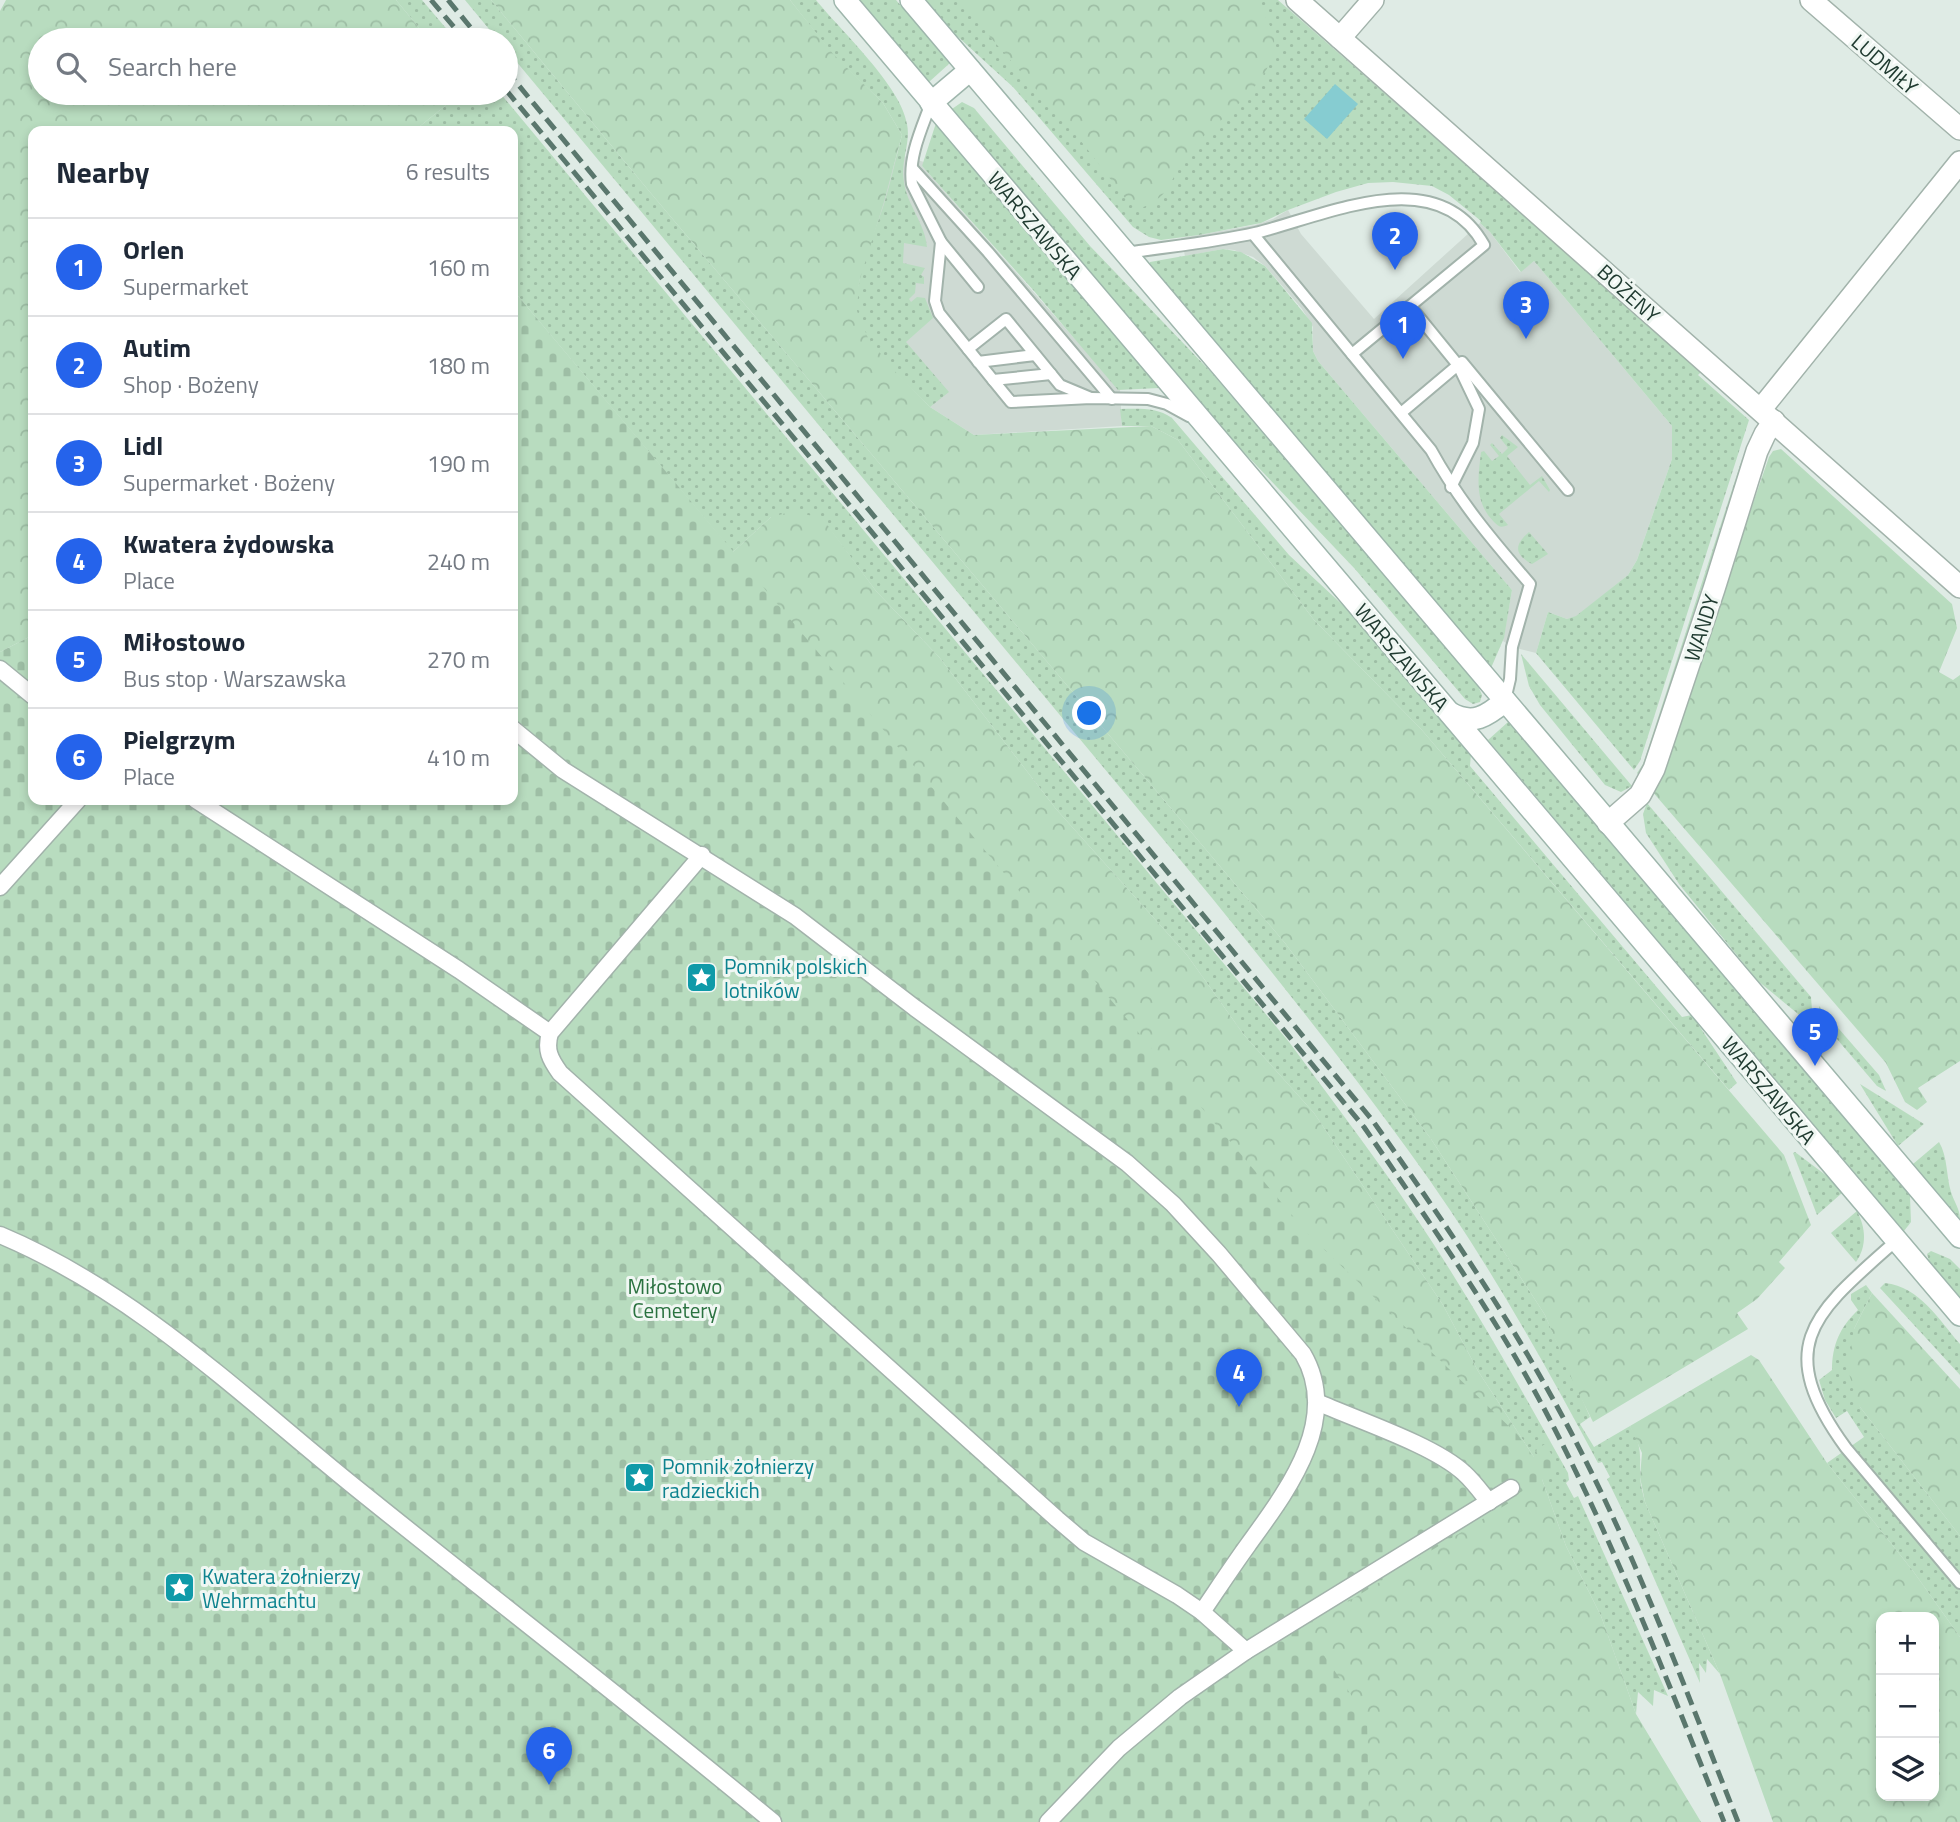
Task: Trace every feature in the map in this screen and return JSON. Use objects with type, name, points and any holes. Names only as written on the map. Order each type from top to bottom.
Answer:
[{"type":"main road","name":"WARSZAWSKA","points":[[845,0],[1960,1315]]},
{"type":"main road","points":[[911,0],[1960,1237]]},
{"type":"main road","name":"BOŻENY","points":[[1297,0],[1960,587]]},
{"type":"main road","points":[[1340,38],[1373,0]]},
{"type":"main road","name":"LUDMIŁY","points":[[1811,0],[1960,129]]},
{"type":"main road","points":[[932,103],[970,70]]},
{"type":"main road","name":"WANDY","points":[[1608,823],[1640,795],[1654,769],[1757,451],[1765,434],[1767,415],[1960,162]]},
{"type":"main road","points":[[1450,713],[1466,720],[1478,719],[1505,701]]},
{"type":"street","points":[[0,669],[28,692]]},
{"type":"street","points":[[518,733],[563,770],[795,916],[915,1009],[1140,1174],[1173,1204],[1219,1254],[1303,1354],[1312,1371],[1317,1402],[1305,1453],[1289,1487],[1202,1612]]},
{"type":"street","points":[[0,887],[74,805]]},
{"type":"street","points":[[204,805],[459,970],[550,1033]]},
{"type":"street","points":[[702,855],[550,1033],[547,1048],[560,1073],[1084,1542],[1152,1579],[1202,1612],[1246,1651]]},
{"type":"street","points":[[0,1235],[35,1250],[84,1278],[135,1310],[206,1363],[363,1494],[609,1688],[773,1822]]},
{"type":"street","points":[[1317,1402],[1418,1445],[1444,1460],[1463,1472],[1489,1502]]},
{"type":"street","points":[[1048,1822],[1119,1748],[1180,1697],[1246,1651],[1511,1488]]},
{"type":"lane","points":[[932,103],[919,135],[912,167],[912,184],[941,242],[978,287]]},
{"type":"lane","points":[[912,167],[1112,399]]},
{"type":"lane","points":[[1117,243],[1133,252],[1253,234],[1359,205],[1405,199],[1424,200],[1450,208],[1474,228],[1484,244],[1352,354]]},
{"type":"lane","points":[[1253,234],[1431,450],[1451,487],[1531,584],[1512,647],[1510,679],[1505,701]]},
{"type":"lane","points":[[941,242],[935,301],[939,313],[1011,402],[1091,398],[1158,401],[1187,414],[1209,429]]},
{"type":"lane","points":[[1410,306],[1458,365],[1479,409],[1473,443],[1451,487]]},
{"type":"lane","points":[[998,310],[1060,385],[1091,398]]},
{"type":"lane","points":[[968,349],[1006,319]]},
{"type":"lane","points":[[978,362],[1035,355]]},
{"type":"lane","points":[[1401,413],[1462,362],[1568,490]]},
{"type":"lane","points":[[993,380],[1051,374]]},
{"type":"lane","points":[[1897,1240],[1834,1298],[1822,1313],[1808,1348],[1808,1381],[1832,1429],[1846,1448],[1960,1583]]},
{"type":"shaded area","points":[[897,154],[924,162],[922,166],[1120,390],[1122,426],[974,435],[930,407],[859,282]]},
{"type":"shaded area","points":[[1288,210],[1301,234],[1374,319],[1480,223],[1520,272],[1534,261],[1672,426],[1672,459],[1637,560],[1628,575],[1576,617],[1567,619],[1548,612],[1536,653],[1512,647],[1503,641],[1512,590],[1318,361],[1313,351],[1313,327],[1302,309],[1265,266],[1253,257],[1234,250],[1223,249],[1185,256],[1181,238],[1255,225]]},
{"type":"green space","points":[[6,0],[396,0],[419,28],[28,28],[28,105],[445,105],[420,126],[28,126],[28,638],[0,652],[0,11]]},
{"type":"green space","points":[[396,0],[422,0],[446,28],[419,28]]},
{"type":"green space","points":[[465,0],[491,0],[514,28],[488,28]]},
{"type":"green space","points":[[491,0],[790,0],[834,55],[883,103],[902,135],[859,282],[857,311],[868,338],[898,375],[930,407],[974,435],[1151,426],[1178,440],[1314,620],[1421,729],[1784,1155],[1811,1225],[1779,1262],[1785,1268],[1757,1299],[1737,1313],[1748,1329],[1593,1422],[1545,1315],[1431,1139],[1285,943],[649,191],[518,33],[518,28],[514,28]]},
{"type":"green space","points":[[790,0],[816,0],[869,59],[894,93],[902,109],[908,131],[903,167],[904,182],[927,247],[904,243],[903,263],[925,268],[921,275],[924,277],[924,284],[916,283],[915,293],[909,299],[911,302],[917,297],[925,298],[933,318],[906,342],[949,392],[930,407],[877,351],[861,326],[857,313],[856,301],[861,274],[884,204],[902,135],[883,103],[834,56]]},
{"type":"green space","points":[[859,0],[896,0],[950,63],[929,82]]},
{"type":"green space","points":[[926,0],[1278,0],[1702,371],[1698,375],[1749,420],[1640,761],[1634,770],[1536,653],[1548,612],[1567,619],[1576,616],[1628,575],[1637,560],[1672,459],[1672,426],[1534,261],[1521,272],[1481,221],[1449,195],[1432,186],[1393,182],[1368,183],[1336,192],[1261,223],[1161,240],[1149,237],[1133,227],[1013,87],[956,35]]},
{"type":"green space","points":[[962,0],[1253,0],[1265,16],[1274,40],[1272,59],[1248,94],[1188,153],[1165,192],[1141,208],[1129,203],[1077,136],[990,37]]},
{"type":"green space","points":[[518,33],[1285,943],[1431,1139],[1545,1315],[1590,1417],[1580,1424],[1594,1447],[1630,1426],[1640,1450],[1640,1481],[1645,1502],[1720,1674],[1707,1659],[1706,1673],[1699,1663],[1700,1683],[1639,1544],[1607,1479],[1610,1477],[1602,1462],[1598,1463],[1532,1343],[1460,1225],[1361,1086],[1212,898],[518,63]]},
{"type":"green space","points":[[962,102],[974,108],[1090,246],[1210,371],[1478,686],[1482,695],[1480,702],[1473,704],[1465,699],[1355,569],[1236,444],[952,109]]},
{"type":"green space","points":[[510,105],[1289,1042],[1407,1204],[1502,1356],[1568,1473],[1569,1480],[1566,1483],[1574,1498],[1578,1496],[1668,1696],[1654,1690],[1653,1706],[1638,1692],[1636,1714],[1601,1616],[1566,1546],[1534,1457],[1478,1371],[1443,1305],[1314,1113],[1244,1035],[1187,955],[1056,809],[939,657],[876,591],[823,520],[771,517],[733,552],[518,296],[518,126],[420,126],[445,106]]},
{"type":"green space","points":[[936,123],[1159,388],[1118,390],[922,166]]},
{"type":"green space","points":[[1223,249],[1241,252],[1265,266],[1312,323],[1313,351],[1318,361],[1512,590],[1504,638],[1491,668],[1150,265],[1150,262]]},
{"type":"green space","name":"Miłostowo Cemetery","points":[[518,296],[1308,1234],[1518,1435],[1533,1457],[1538,1455],[1535,1450],[1545,1444],[1560,1468],[1516,1495],[1517,1498],[1305,1628],[1367,1718],[1369,1822],[0,1822],[0,652],[28,638],[28,805],[518,805]]},
{"type":"green space","points":[[1120,409],[1154,410],[1172,418],[1289,555],[1348,610],[1471,754],[1470,766],[1682,1017],[1692,1015],[1737,1083],[1729,1090],[1421,729],[1314,620],[1178,440],[1151,426],[1122,426]]},
{"type":"green space","points":[[1502,435],[1518,447],[1507,456],[1530,485],[1542,476],[1550,490],[1549,492],[1539,481],[1499,514],[1508,525],[1502,527],[1494,522],[1483,506],[1479,480],[1481,452],[1484,451],[1492,461],[1499,456],[1490,445],[1492,443],[1502,454],[1508,448],[1500,438]]},
{"type":"green space","points":[[1781,449],[1952,604],[1957,628],[1939,672],[1953,680],[1960,675],[1960,1061],[1918,1088],[1927,1102],[1917,1110],[1905,1102],[1886,1063],[1651,790],[1682,709],[1769,457],[1773,451]]},
{"type":"green space","points":[[1742,459],[1747,461],[1642,779],[1637,773],[1643,764]]},
{"type":"green space","name":"Miłostowo Cemetery","points":[[794,511],[823,519],[876,591],[939,657],[1056,809],[1187,955],[1244,1035],[1314,1113],[1443,1305],[1478,1371],[1534,1457],[1566,1546],[1601,1616],[1636,1714],[1701,1822],[0,1822],[813,655],[733,552],[771,517]]},
{"type":"green space","points":[[1529,532],[1548,554],[1532,564],[1522,557],[1518,549]]},
{"type":"green space","points":[[1521,654],[1632,786],[1621,792],[1605,785],[1540,705],[1529,686]]},
{"type":"green space","points":[[1508,722],[1910,1196],[1911,1222],[1904,1231],[1488,740]]},
{"type":"green space","points":[[1647,803],[1811,997],[1812,1010],[1803,1018],[1758,981],[1679,884],[1646,833],[1643,814]]},
{"type":"green space","points":[[1819,1006],[1879,1075],[1886,1091],[1877,1086],[1819,1018]]},
{"type":"green space","points":[[1860,1084],[1924,1124],[1898,1146]]},
{"type":"green space","points":[[1939,1142],[1944,1154],[1949,1186],[1960,1219],[1913,1164]]},
{"type":"green space","points":[[1793,1153],[1827,1176],[1842,1193],[1817,1215]]},
{"type":"green space","points":[[1857,1211],[1864,1237],[1856,1262],[1831,1233]]},
{"type":"green space","points":[[1931,1251],[1950,1259],[1960,1269],[1960,1298],[1929,1261],[1927,1254]]},
{"type":"green space","points":[[1885,1283],[1909,1291],[1919,1298],[1960,1344],[1960,1375],[1880,1288]]},
{"type":"green space","points":[[1866,1285],[1872,1293],[1854,1329],[1860,1407],[1960,1536],[1960,1637],[1913,1571],[1827,1463],[1864,1437],[1847,1411],[1836,1418],[1825,1400],[1819,1380],[1832,1370],[1838,1337],[1858,1310],[1851,1300],[1851,1294]]},
{"type":"green space","points":[[1872,1293],[1960,1389],[1960,1536],[1860,1407],[1847,1368],[1854,1329]]},
{"type":"green space","points":[[1751,1355],[1759,1360],[1827,1463],[1913,1571],[1960,1637],[1960,1822],[1773,1822],[1720,1674],[1645,1502],[1640,1477],[1642,1453],[1630,1426]]},
{"type":"water","points":[[1335,84],[1358,104],[1327,139],[1304,119]]},
{"type":"railway","points":[[431,0],[455,28]]},
{"type":"railway","points":[[448,0],[471,28]]},
{"type":"railway","points":[[518,85],[1373,1121],[1493,1299],[1559,1410],[1633,1561],[1738,1822]]},
{"type":"railway","points":[[518,105],[1364,1127],[1484,1306],[1549,1418],[1620,1567],[1724,1822]]},
{"type":"place","name":"Autim","points":[[1395,270]]},
{"type":"place","name":"Lidl","points":[[1526,339]]},
{"type":"place","name":"Orlen","points":[[1403,359]]},
{"type":"place","name":"Pomnik polskich lotników","points":[[701,978]]},
{"type":"place","name":"Miłostowo","points":[[1815,1066]]},
{"type":"place","name":"Kwatera żydowska","points":[[1239,1407]]},
{"type":"place","name":"Pomnik żołnierzy radzieckich","points":[[639,1478]]},
{"type":"place","name":"Kwatera żołnierzy Wehrmachtu","points":[[179,1588]]},
{"type":"place","name":"Pielgrzym","points":[[549,1785]]}]
